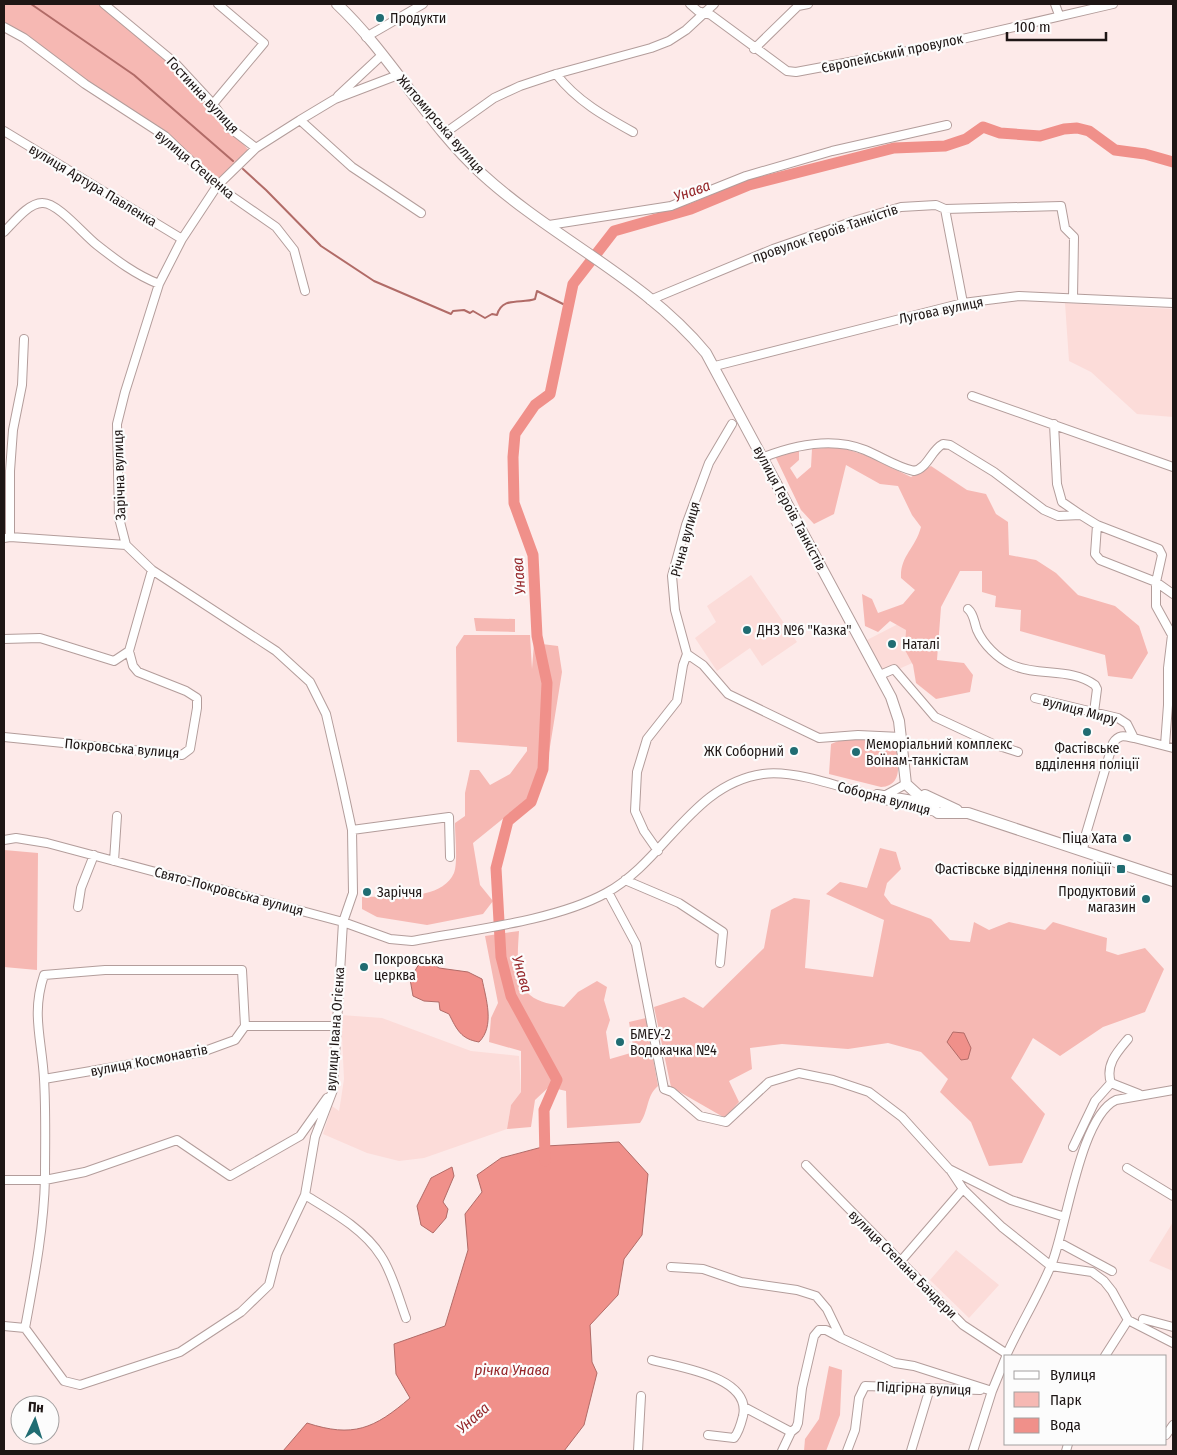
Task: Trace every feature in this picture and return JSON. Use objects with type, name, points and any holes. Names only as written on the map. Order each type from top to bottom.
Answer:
[{"type":"main road","name":"Житомирська вулиця","points":[[337,4],[382,54],[445,133],[482,173],[620,277]]},
{"type":"main road","name":"вулиця Героїв Танкістів","points":[[620,277],[689,333],[715,366],[880,675],[893,705],[901,737],[906,784],[925,800],[941,809]]},
{"type":"main road","name":"вулиця Героїв Танкістів","points":[[906,772],[925,800]]},
{"type":"main road","name":"Соборна вулиця","points":[[941,809],[968,813],[1173,881]]},
{"type":"street","name":"Гостинна вулиця","points":[[104,4],[174,62],[213,104],[230,128],[256,148]]},
{"type":"street","points":[[213,104],[264,43],[218,4]]},
{"type":"street","points":[[366,36],[423,4]]},
{"type":"street","name":"Європейський провулок","points":[[690,4],[698,11],[711,15],[754,49],[787,71],[796,72],[919,49],[1113,4]]},
{"type":"street","points":[[445,133],[494,98],[520,86],[556,74],[652,48],[686,30],[714,4]]},
{"type":"street","points":[[754,49],[798,6],[808,4]]},
{"type":"street","points":[[1055,4],[1060,15]]},
{"type":"street","name":"вулиця Стеценка","points":[[4,27],[24,38],[84,84],[165,136],[217,186],[276,227],[294,250],[305,291]]},
{"type":"street","name":"Зарічна вулиця","points":[[335,99],[382,54]]},
{"type":"street","points":[[556,74],[564,85],[592,109],[633,132]]},
{"type":"street","name":"Зарічна вулиця","points":[[343,922],[353,893],[352,830],[326,714],[310,682],[276,651],[152,570],[126,545],[118,518],[117,424],[139,344],[159,284],[182,239],[217,186],[256,148],[300,120],[335,99],[398,75]]},
{"type":"street","points":[[300,120],[352,167],[421,212]]},
{"type":"street","points":[[553,228],[672,206],[746,176],[832,151],[947,125]]},
{"type":"street","name":"вулиця Артура Павленка","points":[[4,131],[182,239]]},
{"type":"street","points":[[4,232],[34,205],[42,202],[52,205],[96,244],[141,277],[159,284]]},
{"type":"street","name":"провулок Героїв Танкістів","points":[[650,300],[773,249],[874,215],[901,207],[936,205],[945,209],[1061,206],[1065,228],[1074,237],[1073,298]]},
{"type":"street","points":[[945,209],[963,303]]},
{"type":"street","name":"Лугова вулиця","points":[[715,366],[963,303],[1019,296],[1173,303]]},
{"type":"street","points":[[24,339],[22,385],[13,430],[7,537],[126,545]]},
{"type":"street","points":[[972,396],[1173,467]]},
{"type":"street","name":"Річна вулиця","points":[[658,851],[644,831],[635,811],[637,772],[647,739],[677,701],[683,665],[687,654],[675,610],[672,576],[686,525],[709,463],[732,424]]},
{"type":"street","points":[[1054,424],[1057,484],[1062,502],[1097,526],[1159,548],[1162,555],[1156,582],[1156,606],[1172,635],[1168,668],[1165,745]]},
{"type":"street","points":[[764,457],[798,446],[845,444],[866,450],[886,462],[914,471],[922,468],[935,450],[943,444],[950,445],[994,472],[1044,510],[1058,516],[1081,516]]},
{"type":"street","points":[[1097,526],[1095,554],[1100,560],[1156,582],[1173,594]]},
{"type":"street","points":[[4,639],[40,638],[114,661],[129,651],[152,570]]},
{"type":"street","points":[[968,609],[972,612],[980,637],[990,648],[1012,665],[1027,670],[1072,674],[1095,684],[1097,689],[1094,712]]},
{"type":"street","name":"Покровська вулиця","points":[[4,737],[182,755],[187,753],[190,750],[197,708],[196,698],[186,691],[138,672],[133,666],[129,651]]},
{"type":"street","points":[[687,654],[703,665],[728,694],[819,738],[858,735],[901,737]]},
{"type":"street","points":[[880,675],[894,669],[935,717],[993,744],[1018,752]]},
{"type":"street","name":"вулиця Миру","points":[[1035,698],[1123,721],[1131,729],[1134,738]]},
{"type":"street","points":[[1083,851],[1084,837],[1116,738],[1122,735],[1173,748]]},
{"type":"street","name":"Соборна вулиця","points":[[343,922],[390,939],[412,941],[578,907],[608,892],[625,880],[658,851],[695,809],[726,786],[741,779],[765,774],[794,776],[867,794],[941,809]]},
{"type":"street","points":[[886,795],[906,784]]},
{"type":"street","points":[[867,794],[919,806],[925,800]]},
{"type":"street","points":[[867,794],[925,800]]},
{"type":"street","points":[[114,861],[118,816]]},
{"type":"street","points":[[352,830],[449,817],[450,857]]},
{"type":"street","name":"Свято-Покровська вулиця","points":[[4,836],[33,839],[343,922]]},
{"type":"street","name":"Свято-Покровська вулиця","points":[[4,840],[16,838]]},
{"type":"street","points":[[78,906],[80,888],[94,855]]},
{"type":"street","points":[[625,880],[679,904],[723,932],[720,963]]},
{"type":"street","points":[[608,892],[636,944],[664,1089],[672,1092],[700,1116],[726,1122],[769,1082],[799,1073],[833,1080],[869,1092],[902,1117],[950,1169],[963,1189],[1002,1227],[1051,1266],[1092,1272],[1098,1276],[1112,1291],[1128,1320],[1173,1343]]},
{"type":"street","name":"вулиця Івана Огієнка","points":[[25,1328],[64,1381],[80,1385],[180,1352],[241,1312],[269,1285],[276,1254],[305,1195],[315,1137],[333,1090],[343,922]]},
{"type":"street","points":[[4,1326],[25,1328],[37,1261],[45,1180],[44,1079],[37,1021],[38,995],[44,974],[105,970],[242,970],[245,1026],[336,1026]]},
{"type":"street","name":"вулиця Космонавтів","points":[[44,1079],[202,1052],[235,1040],[245,1026]]},
{"type":"street","points":[[1112,1083],[1110,1067],[1128,1039]]},
{"type":"street","points":[[1112,1083],[1143,1096]]},
{"type":"street","points":[[1073,1147],[1095,1101],[1112,1083]]},
{"type":"street","points":[[4,1180],[45,1180],[85,1172],[178,1140],[230,1176],[300,1136],[333,1090]]},
{"type":"street","points":[[1006,1355],[1051,1266],[1060,1243],[1065,1217],[1082,1156],[1098,1115],[1108,1103],[1116,1100],[1173,1090]]},
{"type":"street","name":"вулиця Степана Бандери","points":[[806,1165],[963,1325],[1005,1355]]},
{"type":"street","points":[[1127,1168],[1173,1196]]},
{"type":"street","points":[[950,1169],[1011,1200],[1065,1217]]},
{"type":"street","points":[[900,1262],[963,1189]]},
{"type":"street","points":[[305,1195],[334,1212],[362,1235],[382,1256],[406,1318]]},
{"type":"street","points":[[1060,1243],[1112,1271]]},
{"type":"street","points":[[671,1267],[703,1269],[741,1282],[797,1290],[816,1296],[827,1310],[841,1338]]},
{"type":"street","points":[[1143,1319],[1173,1327]]},
{"type":"street","points":[[1106,1355],[1128,1320]]},
{"type":"street","points":[[782,1451],[791,1432],[798,1423],[802,1388],[816,1333],[823,1329],[895,1363],[914,1366],[992,1391]]},
{"type":"street","points":[[652,1360],[706,1373],[731,1388],[741,1399],[744,1407],[740,1427],[734,1438],[708,1435]]},
{"type":"street","points":[[973,1451],[992,1391],[1004,1361]]},
{"type":"street","name":"Підгірна вулиця","points":[[847,1451],[855,1430],[859,1398],[865,1386],[992,1391]]},
{"type":"street","points":[[911,1451],[930,1388]]},
{"type":"street","points":[[638,1451],[641,1396]]},
{"type":"street","points":[[744,1407],[791,1432]]},
{"type":"shaded area","points":[[1065,303],[1173,309],[1173,417],[1137,414],[1091,372],[1069,361]]},
{"type":"shaded area","name":"ДНЗ №6 \"Казка\"","points":[[751,575],[797,642],[762,666],[750,648],[717,671],[695,638],[716,622],[707,606]]},
{"type":"shaded area","points":[[904,621],[919,660],[883,676],[865,641]]},
{"type":"shaded area","points":[[341,1015],[382,1018],[471,1051],[519,1056],[521,1092],[511,1105],[507,1129],[424,1158],[399,1161],[367,1153],[323,1134],[332,1106],[339,1111],[341,1099],[344,1079]]},
{"type":"shaded area","points":[[1173,1222],[1173,1271],[1149,1261]]},
{"type":"shaded area","points":[[956,1250],[999,1285],[969,1318],[930,1280]]},
{"type":"green space","points":[[4,4],[103,4],[174,62],[251,153],[217,186],[165,136],[4,27]]},
{"type":"green space","points":[[839,447],[865,455],[911,477],[931,466],[967,490],[986,494],[996,514],[1008,522],[1009,555],[1036,560],[1056,573],[1078,595],[1115,606],[1139,626],[1148,653],[1132,679],[1108,676],[1105,655],[1020,631],[1021,610],[995,607],[996,596],[982,592],[982,571],[960,571],[941,607],[937,660],[964,663],[973,675],[970,692],[936,699],[916,683],[913,665],[905,650],[906,630],[890,621],[878,632],[865,626],[862,594],[872,599],[878,613],[903,604],[915,590],[901,578],[901,570],[921,527],[912,515],[898,486],[880,484],[846,465],[834,514],[814,524],[801,510],[775,456],[799,450],[799,460],[790,468],[797,479],[811,467],[812,449]]},
{"type":"green space","points":[[474,618],[515,619],[515,632],[476,631]]},
{"type":"green space","points":[[464,635],[530,635],[532,669],[534,643],[558,646],[562,672],[548,759],[526,800],[473,843],[480,885],[493,901],[483,914],[427,925],[377,917],[362,909],[362,897],[399,897],[426,893],[438,889],[454,873],[456,856],[455,823],[465,816],[465,793],[470,770],[479,770],[490,785],[510,774],[527,751],[527,747],[457,742],[456,647]]},
{"type":"green space","points":[[846,738],[895,739],[898,769],[894,781],[889,785],[881,787],[829,774],[831,744]]},
{"type":"green space","points":[[880,848],[896,852],[901,869],[887,883],[884,895],[891,904],[931,919],[950,940],[970,942],[974,922],[989,930],[1009,922],[1045,930],[1053,922],[1107,938],[1106,951],[1118,955],[1145,948],[1164,969],[1145,1012],[1103,1027],[1060,1056],[1033,1038],[1011,1078],[1045,1114],[1022,1163],[989,1166],[971,1122],[940,1092],[948,1079],[921,1052],[888,1043],[848,1049],[782,1044],[750,1048],[752,1069],[729,1081],[739,1102],[725,1118],[671,1087],[654,1007],[684,997],[703,1008],[764,948],[771,910],[794,898],[810,900],[805,968],[873,977],[884,920],[826,894],[840,882],[867,888]]},
{"type":"green space","points":[[4,850],[38,853],[37,970],[4,967]]},
{"type":"green space","points":[[519,931],[519,974],[525,990],[534,998],[542,1002],[564,1007],[578,992],[597,981],[607,987],[604,1000],[610,1020],[606,1032],[610,1059],[634,1052],[629,1022],[646,1018],[658,1086],[651,1094],[640,1123],[567,1128],[566,1091],[549,1087],[535,1100],[531,1127],[507,1129],[511,1105],[521,1092],[521,1051],[489,1042],[491,1018],[498,1003],[485,936]]},
{"type":"green space","points":[[829,1366],[842,1370],[840,1415],[826,1451],[804,1451],[805,1439],[819,1419]]},
{"type":"water","points":[[431,962],[439,968],[468,972],[482,979],[488,1020],[484,1036],[479,1042],[468,1039],[460,1033],[449,1014],[440,1010],[439,1002],[424,1001],[413,996],[410,979],[419,964]]},
{"type":"water","points":[[953,1032],[964,1033],[971,1048],[968,1059],[961,1060],[947,1042]]},
{"type":"water","name":"річка Унава","points":[[619,1142],[648,1174],[642,1235],[624,1259],[618,1295],[590,1325],[592,1362],[597,1373],[584,1425],[564,1451],[283,1451],[307,1423],[337,1430],[362,1428],[385,1417],[410,1398],[396,1374],[394,1344],[445,1326],[468,1250],[465,1214],[482,1192],[477,1175],[501,1158],[546,1146]]},
{"type":"water","points":[[452,1167],[454,1176],[443,1202],[448,1209],[446,1218],[433,1233],[421,1225],[417,1206],[431,1178]]},
{"type":"waterway","points":[[31,4],[134,75],[233,161]]},
{"type":"waterway","name":"Унава","points":[[545,1161],[544,1110],[557,1080],[511,996],[501,957],[496,868],[508,821],[531,802],[543,769],[547,683],[537,636],[533,555],[514,503],[513,457],[515,434],[535,405],[550,394],[573,284],[614,231],[691,209],[749,185],[894,148],[945,146],[966,139],[983,127],[1000,133],[1040,136],[1064,129],[1077,128],[1089,131],[1115,150],[1145,154],[1173,162]]},
{"type":"waterway","points":[[243,169],[321,246],[374,281],[451,314],[453,311],[464,310],[470,313],[473,311],[485,318],[492,314],[497,315],[503,305],[535,299],[537,291],[567,306]]},
{"type":"place","name":"Продукти","points":[[380,18]]},
{"type":"place","name":"ДНЗ №6 \"Казка\"","points":[[747,630]]},
{"type":"place","name":"Наталі","points":[[892,644]]},
{"type":"place","name":"Фастівське вдділення поліції","points":[[1087,732]]},
{"type":"place","name":"ЖК Соборний","points":[[794,751]]},
{"type":"place","name":"Меморіальний комплекс Воїнам-танкістам","points":[[856,752]]},
{"type":"place","name":"Піца Хата","points":[[1127,838]]},
{"type":"place","name":"Фастівське відділення поліції","points":[[1121,869]]},
{"type":"place","name":"Заріччя","points":[[367,892]]},
{"type":"place","name":"Продуктовий магазин","points":[[1146,899]]},
{"type":"place","name":"Покровська церква","points":[[364,967]]},
{"type":"place","name":"БМЕУ-2 Водокачка №4","points":[[620,1042]]}]
